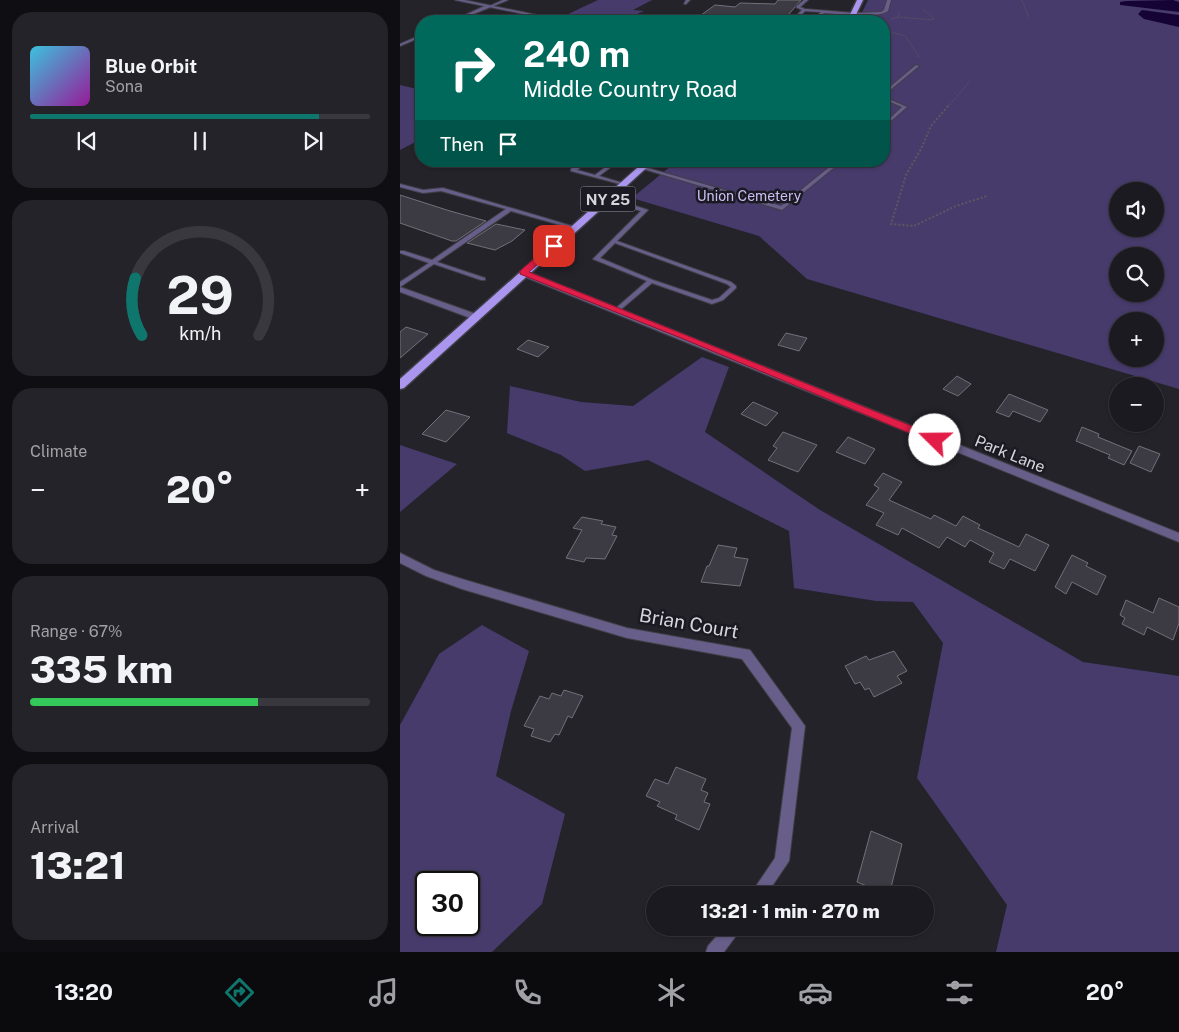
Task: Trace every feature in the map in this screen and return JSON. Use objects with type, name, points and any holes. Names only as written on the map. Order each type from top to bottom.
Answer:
[{"type":"main road","points":[[855,14],[860,0]]},
{"type":"main road","name":"NY 25","points":[[400,385],[642,168]]},
{"type":"street","points":[[457,0],[534,15]]},
{"type":"street","name":"Park Lane","points":[[523,273],[1179,538]]},
{"type":"street","points":[[400,287],[476,317]]},
{"type":"street","name":"Brian Court","points":[[400,558],[438,576],[627,633],[746,654],[799,726],[782,861],[764,886]]},
{"type":"street","points":[[714,952],[727,936]]},
{"type":"lane","points":[[468,15],[506,0]]},
{"type":"lane","points":[[806,0],[798,7],[804,10],[855,14],[884,12],[889,0]]},
{"type":"lane","points":[[799,15],[804,10]]},
{"type":"lane","points":[[820,15],[823,12]]},
{"type":"lane","points":[[400,45],[415,39]]},
{"type":"lane","points":[[890,89],[917,66]]},
{"type":"lane","points":[[890,101],[905,107],[903,111],[890,121]]},
{"type":"lane","points":[[577,167],[573,170],[624,184]]},
{"type":"lane","points":[[596,176],[609,167]]},
{"type":"lane","points":[[642,168],[782,208],[833,167]]},
{"type":"lane","points":[[400,185],[423,192],[441,189],[576,228]]},
{"type":"lane","points":[[608,199],[645,210],[613,241],[596,259],[651,281],[712,302],[721,299],[734,286],[613,241]]},
{"type":"lane","points":[[400,287],[510,209]]},
{"type":"lane","points":[[402,252],[483,279]]},
{"type":"lane","points":[[617,310],[651,281]]},
{"type":"path","points":[[1022,0],[1029,18]]},
{"type":"path","points":[[898,17],[932,20],[934,18],[922,9]]},
{"type":"path","points":[[890,32],[905,36],[918,55],[917,66]]},
{"type":"path","points":[[970,80],[931,126],[921,149],[906,175],[891,224],[914,226],[956,206],[987,196]]},
{"type":"green space","points":[[598,0],[652,0],[633,10],[644,11],[635,15],[566,15]]},
{"type":"green space","name":"Union Cemetery","points":[[868,0],[1179,0],[1179,389],[1164,385],[1164,377],[1138,377],[807,279],[759,236],[632,198],[670,167],[890,167],[890,15],[861,15]]},
{"type":"green space","points":[[400,85],[415,89],[415,142],[400,150]]},
{"type":"green space","points":[[702,357],[729,367],[705,432],[820,510],[1083,662],[1179,676],[1179,952],[996,952],[1007,905],[917,778],[943,643],[913,602],[876,601],[794,588],[789,531],[648,460],[585,471],[561,455],[507,433],[510,386],[581,402],[633,406]]},
{"type":"green space","points":[[400,445],[457,464],[400,512]]},
{"type":"green space","points":[[482,625],[529,651],[511,711],[496,776],[565,814],[542,904],[492,952],[400,952],[400,725],[439,654]]},
{"type":"shaded area","points":[[1173,0],[1179,2],[1179,12],[1120,5],[1120,2],[1126,1]]},
{"type":"shaded area","points":[[1142,10],[1179,15],[1179,27],[1144,19],[1138,14]]},
{"type":"building","points":[[778,0],[801,0],[788,15],[701,15],[715,5],[735,7],[740,3],[775,4]]},
{"type":"building","points":[[400,195],[486,221],[456,241],[452,241],[400,223]]},
{"type":"building","points":[[496,224],[525,230],[512,241],[495,250],[467,243]]},
{"type":"building","points":[[406,327],[428,334],[400,358],[400,332]]},
{"type":"building","points":[[786,333],[807,338],[799,351],[778,345]]},
{"type":"building","points":[[528,340],[549,347],[538,357],[517,349]]},
{"type":"building","points":[[957,376],[971,384],[958,396],[943,389]]},
{"type":"building","points":[[1009,394],[1048,410],[1040,422],[1013,411],[1009,417],[996,412]]},
{"type":"building","points":[[753,402],[778,413],[766,426],[741,414]]},
{"type":"building","points":[[446,410],[470,417],[446,442],[422,434]]},
{"type":"building","points":[[1082,427],[1099,434],[1098,437],[1132,451],[1124,465],[1108,458],[1110,455],[1076,441]]},
{"type":"building","points":[[783,432],[817,445],[798,472],[768,460],[777,448],[773,446]]},
{"type":"building","points":[[848,437],[875,449],[865,464],[836,452]]},
{"type":"building","points":[[1139,446],[1160,454],[1151,472],[1130,463]]},
{"type":"building","points":[[883,473],[902,482],[889,500],[931,519],[934,515],[956,526],[963,516],[980,525],[978,528],[1019,547],[1026,534],[1049,545],[1035,571],[1010,559],[1004,569],[989,562],[994,553],[970,540],[965,547],[947,537],[939,548],[902,528],[898,535],[876,525],[884,513],[866,505],[879,488],[874,485]]},
{"type":"building","points":[[582,517],[603,521],[601,524],[616,527],[612,535],[617,536],[605,559],[586,558],[584,562],[566,558],[582,530],[573,528]]},
{"type":"building","points":[[718,545],[737,548],[734,557],[748,559],[740,586],[701,582]]},
{"type":"building","points":[[1072,555],[1088,563],[1086,566],[1106,576],[1097,595],[1072,582],[1066,594],[1055,587]]},
{"type":"building","points":[[1159,598],[1179,607],[1179,623],[1173,640],[1147,627],[1144,635],[1122,624],[1125,618],[1120,615],[1126,600],[1153,613]]},
{"type":"building","points":[[894,651],[907,671],[897,676],[902,683],[874,697],[869,688],[865,690],[860,682],[855,684],[845,666],[866,656],[869,660]]},
{"type":"building","points":[[564,690],[583,696],[572,718],[568,716],[559,735],[555,734],[550,742],[531,736],[534,729],[524,726],[540,696],[549,699],[552,693],[561,696]]},
{"type":"building","points":[[676,767],[706,779],[701,790],[708,793],[704,802],[710,804],[699,830],[675,819],[677,815],[657,806],[660,802],[646,796],[655,779],[668,784]]},
{"type":"building","points":[[871,831],[902,844],[891,886],[867,886],[857,882]]},
{"type":"route","points":[[554,246],[523,273],[684,336],[935,440]]}]
